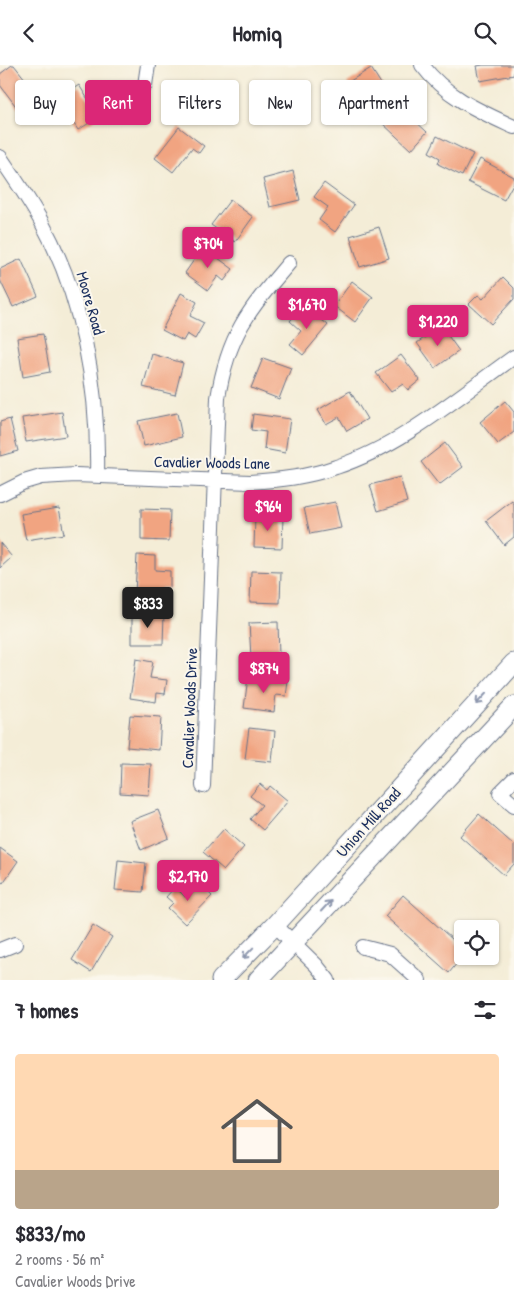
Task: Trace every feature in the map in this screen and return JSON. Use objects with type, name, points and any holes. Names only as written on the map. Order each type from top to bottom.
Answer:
[{"type":"street","points":[[146,80],[148,65]]},
{"type":"street","points":[[422,65],[451,94],[468,105],[514,127]]},
{"type":"street","name":"Moore Road","points":[[0,157],[41,222],[61,263],[78,314],[94,397],[98,442],[97,476]]},
{"type":"street","name":"Cavalier Woods Drive","points":[[203,786],[218,398],[227,355],[236,334],[248,312],[289,263]]},
{"type":"street","name":"Cavalier Woods Lane","points":[[0,494],[24,481],[41,477],[76,475],[250,483],[308,475],[336,468],[404,435],[514,357]]},
{"type":"street","name":"Union Mill Road","points":[[221,980],[275,925],[514,663]]},
{"type":"street","name":"Union Mill Road","points":[[258,980],[514,706]]},
{"type":"street","points":[[514,779],[500,793],[514,805]]},
{"type":"street","points":[[275,925],[293,941],[328,980]]},
{"type":"street","points":[[0,950],[15,944]]},
{"type":"street","points":[[363,947],[390,954],[419,980]]},
{"type":"building","points":[[14,65],[26,80],[15,80],[15,105],[0,85],[0,74]]},
{"type":"building","points":[[514,65],[514,75],[480,81],[477,66]]},
{"type":"building","points":[[371,68],[379,80],[352,80]]},
{"type":"building","points":[[79,85],[85,95],[86,125],[78,130],[75,125],[75,88]]},
{"type":"building","points":[[384,125],[420,125],[427,132],[411,150]]},
{"type":"building","points":[[179,127],[204,146],[199,153],[192,148],[173,172],[155,158]]},
{"type":"building","points":[[437,136],[473,154],[462,176],[438,164],[440,158],[429,152]]},
{"type":"building","points":[[480,159],[514,177],[514,182],[504,200],[468,182]]},
{"type":"building","points":[[293,171],[300,200],[270,207],[263,179]]},
{"type":"building","points":[[324,183],[354,205],[335,232],[319,220],[328,207],[314,197]]},
{"type":"building","points":[[230,200],[253,217],[235,242],[211,225]]},
{"type":"building","points":[[379,227],[389,258],[360,267],[350,236]]},
{"type":"building","points":[[203,247],[233,269],[224,281],[218,276],[208,290],[185,273]]},
{"type":"building","points":[[21,259],[38,296],[13,307],[0,280],[0,269]]},
{"type":"building","points":[[503,277],[514,288],[514,299],[491,324],[469,304],[478,295],[483,299]]},
{"type":"building","points":[[352,281],[373,297],[355,322],[334,306]]},
{"type":"building","points":[[181,293],[197,302],[190,316],[204,323],[195,339],[187,334],[183,341],[162,330]]},
{"type":"building","points":[[300,309],[306,314],[310,310],[328,325],[303,355],[290,344],[301,331],[290,321]]},
{"type":"building","points":[[441,326],[459,351],[435,368],[417,343]]},
{"type":"building","points":[[43,334],[50,372],[23,377],[17,338]]},
{"type":"building","points":[[152,354],[183,363],[175,395],[143,387]]},
{"type":"building","points":[[401,355],[420,380],[408,390],[403,384],[391,392],[376,373]]},
{"type":"building","points":[[263,358],[291,368],[279,399],[251,388]]},
{"type":"building","points":[[350,391],[367,419],[347,431],[339,417],[326,424],[318,410]]},
{"type":"building","points":[[505,401],[514,412],[514,432],[498,444],[480,422]]},
{"type":"building","points":[[62,412],[66,436],[26,442],[22,418]]},
{"type":"building","points":[[177,413],[182,437],[144,446],[138,421]]},
{"type":"building","points":[[253,414],[290,419],[285,453],[264,449],[266,432],[251,430]]},
{"type":"building","points":[[10,419],[18,451],[0,456],[0,422]]},
{"type":"building","points":[[445,443],[463,467],[439,485],[421,462]]},
{"type":"building","points":[[400,477],[407,502],[378,511],[370,485]]},
{"type":"building","points":[[512,501],[514,504],[514,537],[504,545],[486,521]]},
{"type":"building","points":[[335,502],[341,528],[310,534],[304,508]]},
{"type":"building","points":[[59,508],[64,534],[26,540],[21,514]]},
{"type":"building","points":[[141,509],[170,510],[169,541],[141,540]]},
{"type":"building","points":[[255,516],[283,517],[282,548],[254,547]]},
{"type":"building","points":[[0,543],[12,557],[0,568]]},
{"type":"building","points":[[137,555],[155,556],[155,570],[170,571],[170,588],[161,588],[161,595],[135,594]]},
{"type":"building","points":[[251,571],[281,572],[280,603],[250,602]]},
{"type":"building","points":[[132,613],[164,614],[163,644],[132,644]]},
{"type":"building","points":[[278,622],[279,656],[251,657],[249,623]]},
{"type":"building","points":[[136,659],[153,662],[150,678],[167,680],[165,694],[157,693],[156,702],[130,698]]},
{"type":"building","points":[[248,677],[288,682],[286,696],[276,695],[274,712],[244,708]]},
{"type":"building","points":[[130,715],[161,717],[159,750],[127,747]]},
{"type":"building","points":[[249,728],[275,731],[272,762],[245,759]]},
{"type":"building","points":[[121,763],[151,764],[149,795],[120,793]]},
{"type":"building","points":[[260,784],[267,790],[270,786],[288,801],[263,830],[250,819],[262,805],[250,796]]},
{"type":"building","points":[[158,810],[169,838],[141,850],[130,821]]},
{"type":"building","points":[[479,814],[514,845],[514,864],[504,875],[460,836]]},
{"type":"building","points":[[224,829],[244,847],[224,870],[203,852]]},
{"type":"building","points":[[0,848],[18,861],[3,883],[0,881]]},
{"type":"building","points":[[118,860],[146,863],[143,892],[115,890]]},
{"type":"building","points":[[198,883],[212,896],[185,924],[168,908],[173,903],[166,897],[175,887],[185,897]]},
{"type":"building","points":[[403,895],[454,941],[456,965],[449,973],[385,916]]},
{"type":"building","points":[[93,925],[112,937],[91,972],[72,960]]}]
